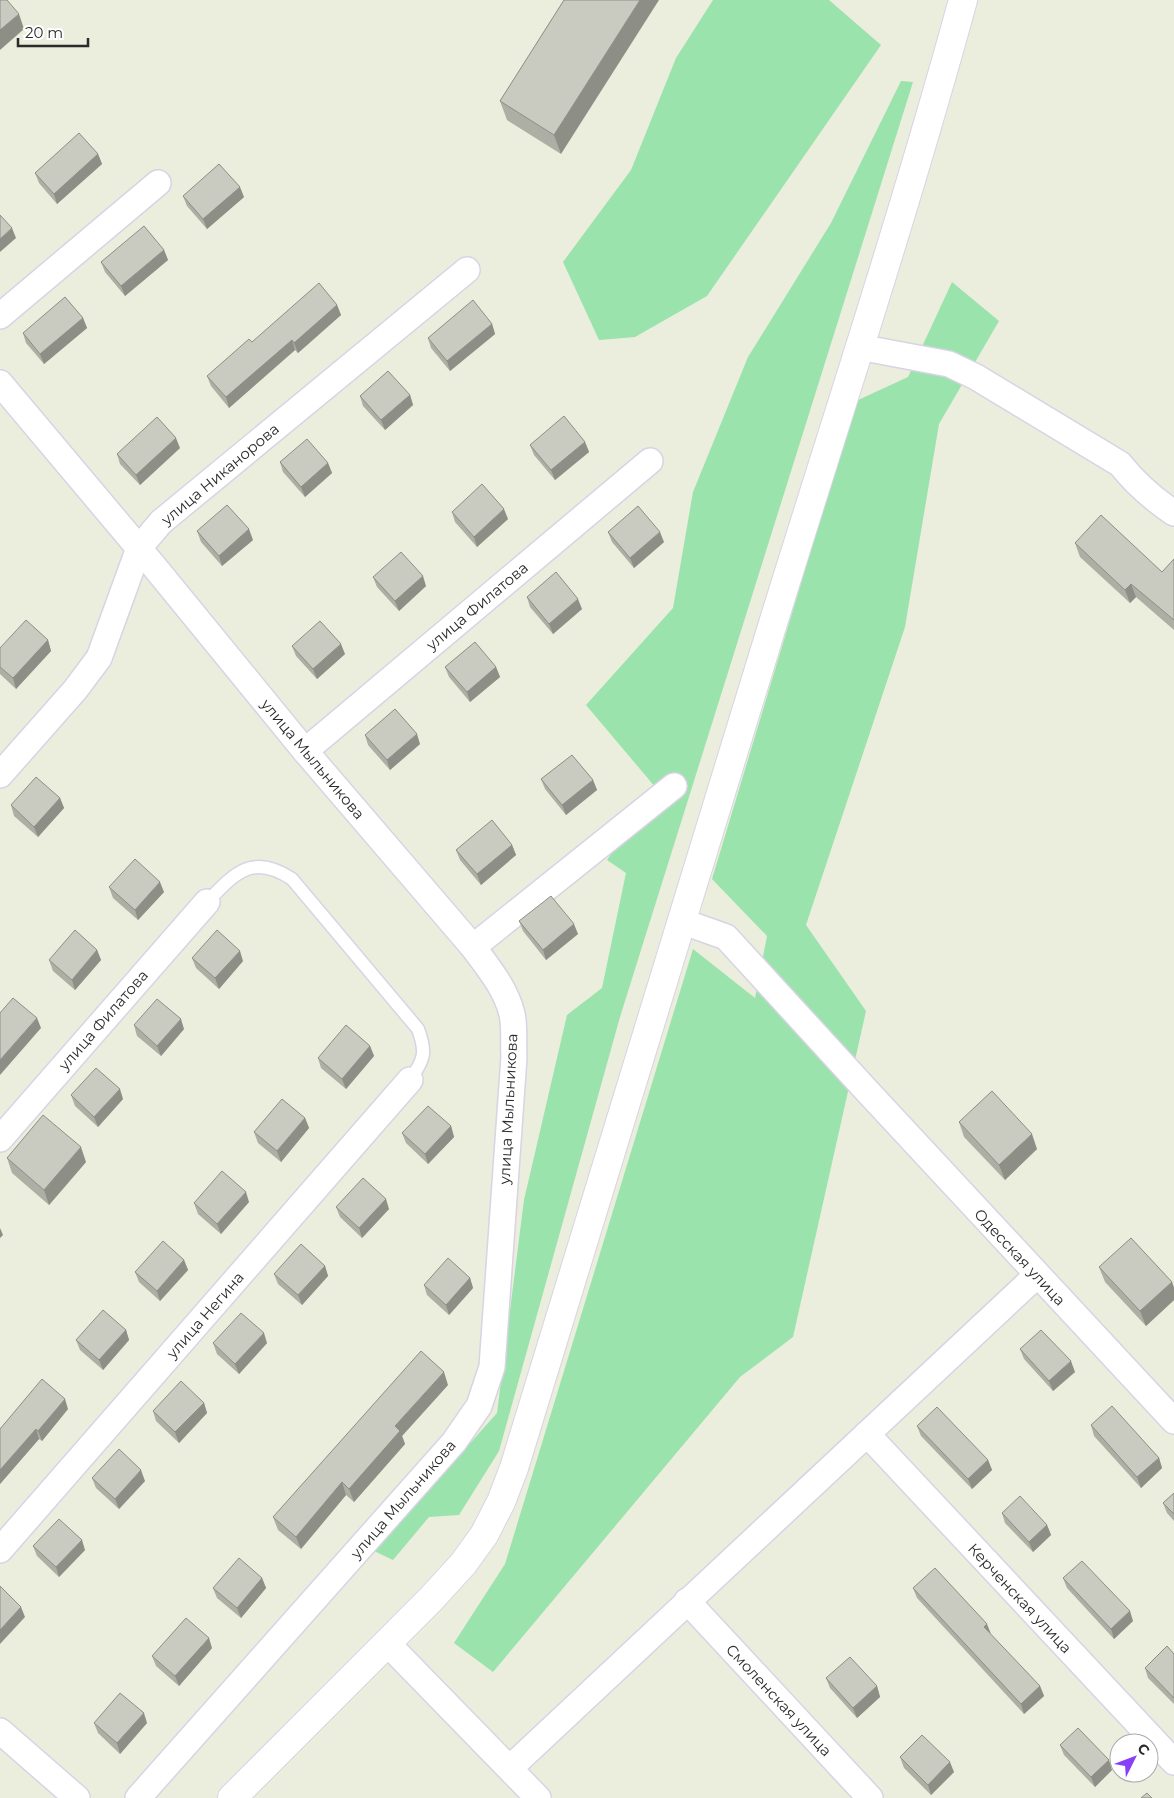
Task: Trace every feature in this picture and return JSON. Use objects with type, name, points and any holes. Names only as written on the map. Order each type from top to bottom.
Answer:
[{"type":"street","points":[[232,1798],[463,1564],[484,1535],[501,1502],[514,1468],[681,920],[859,347],[946,64],[963,0]]},
{"type":"street","points":[[0,316],[158,183]]},
{"type":"street","name":"улица Никанорова","points":[[0,775],[75,690],[99,658],[139,548],[162,522],[467,270]]},
{"type":"street","points":[[859,347],[949,364],[976,377],[1120,464],[1136,484],[1174,513]]},
{"type":"street","name":"улица Мыльникова","points":[[0,383],[139,548],[305,751],[473,947],[491,970],[507,1000],[512,1015],[514,1057],[492,1367],[479,1406],[470,1422],[447,1449],[138,1798]]},
{"type":"street","name":"улица Филатова","points":[[305,751],[650,461]]},
{"type":"street","points":[[473,947],[674,786]]},
{"type":"street","name":"улица Филатова","points":[[0,1139],[207,902]]},
{"type":"street","name":"Одесская улица","points":[[681,920],[726,936],[1037,1275],[1174,1421]]},
{"type":"street","name":"улица Негина","points":[[0,1550],[410,1080]]},
{"type":"street","points":[[510,1768],[1037,1275]]},
{"type":"street","name":"Керченская улица","points":[[867,1434],[1174,1762]]},
{"type":"street","name":"Смоленская улица","points":[[687,1602],[870,1798]]},
{"type":"street","points":[[386,1643],[538,1798]]},
{"type":"street","points":[[0,1731],[77,1798]]},
{"type":"lane","points":[[207,902],[229,879],[246,868],[260,866],[279,870],[292,879],[418,1029],[423,1043],[424,1056],[420,1066],[410,1080]]},
{"type":"green space","points":[[713,0],[829,0],[881,45],[707,296],[635,337],[599,340],[563,262],[631,170],[676,58]]},
{"type":"green space","points":[[901,81],[913,82],[620,1017],[499,1451],[459,1515],[429,1517],[393,1560],[374,1551],[497,1413],[524,1200],[567,1015],[602,988],[626,873],[607,860],[656,788],[586,705],[673,608],[693,492],[748,357],[831,223]]},
{"type":"green space","points":[[952,282],[999,321],[939,424],[905,627],[806,925],[866,1011],[793,1337],[740,1377],[493,1672],[454,1643],[505,1564],[693,949],[755,998],[767,936],[712,879],[856,401],[908,377]]},
{"type":"building","points":[[0,0],[7,0],[19,14],[0,30]]},
{"type":"building","points":[[564,0],[640,0],[554,135],[500,101]]},
{"type":"building","points":[[79,133],[98,154],[54,194],[35,173]]},
{"type":"building","points":[[219,164],[240,187],[203,219],[183,196]]},
{"type":"building","points":[[0,215],[12,228],[0,239]]},
{"type":"building","points":[[144,226],[164,250],[121,286],[101,262]]},
{"type":"building","points":[[319,283],[337,305],[294,343],[292,340],[226,397],[207,376],[249,339],[252,342]]},
{"type":"building","points":[[65,297],[83,318],[40,354],[23,333]]},
{"type":"building","points":[[473,300],[492,324],[447,361],[428,338]]},
{"type":"building","points":[[388,371],[410,395],[381,420],[360,396]]},
{"type":"building","points":[[564,416],[585,442],[551,470],[530,445]]},
{"type":"building","points":[[157,417],[176,438],[136,475],[117,454]]},
{"type":"building","points":[[307,439],[328,463],[301,487],[280,462]]},
{"type":"building","points":[[482,484],[504,509],[474,537],[452,512]]},
{"type":"building","points":[[227,505],[249,529],[219,556],[197,531]]},
{"type":"building","points":[[638,506],[660,532],[630,558],[608,532]]},
{"type":"building","points":[[1101,515],[1162,572],[1174,559],[1174,620],[1131,584],[1125,590],[1075,543]]},
{"type":"building","points":[[401,552],[423,576],[395,601],[373,577]]},
{"type":"building","points":[[556,572],[578,599],[549,624],[527,597]]},
{"type":"building","points":[[26,620],[48,640],[13,678],[0,667],[0,648]]},
{"type":"building","points":[[320,621],[341,644],[313,669],[292,646]]},
{"type":"building","points":[[475,642],[496,667],[467,692],[445,667]]},
{"type":"building","points":[[395,709],[417,734],[387,760],[365,735]]},
{"type":"building","points":[[572,755],[593,780],[562,805],[541,779]]},
{"type":"building","points":[[36,777],[60,798],[34,827],[11,805]]},
{"type":"building","points":[[492,820],[512,845],[477,874],[456,850]]},
{"type":"building","points":[[135,859],[160,882],[135,910],[109,887]]},
{"type":"building","points":[[551,896],[574,924],[543,950],[519,921]]},
{"type":"building","points":[[75,930],[97,950],[72,980],[49,960]]},
{"type":"building","points":[[217,930],[240,951],[215,978],[192,958]]},
{"type":"building","points":[[13,998],[37,1018],[0,1060],[0,1013]]},
{"type":"building","points":[[157,999],[181,1019],[157,1046],[134,1025]]},
{"type":"building","points":[[346,1025],[370,1046],[342,1079],[318,1058]]},
{"type":"building","points":[[96,1068],[120,1089],[94,1117],[71,1095]]},
{"type":"building","points":[[992,1091],[1032,1134],[999,1165],[959,1122]]},
{"type":"building","points":[[282,1099],[305,1118],[277,1151],[254,1132]]},
{"type":"building","points":[[428,1106],[451,1126],[425,1154],[402,1133]]},
{"type":"building","points":[[43,1115],[81,1147],[44,1190],[7,1158]]},
{"type":"building","points":[[222,1171],[246,1192],[217,1224],[194,1203]]},
{"type":"building","points":[[363,1178],[386,1199],[359,1228],[336,1207]]},
{"type":"building","points":[[1131,1238],[1172,1282],[1140,1311],[1099,1267]]},
{"type":"building","points":[[163,1241],[184,1260],[157,1291],[135,1272]]},
{"type":"building","points":[[301,1244],[325,1266],[298,1295],[274,1274]]},
{"type":"building","points":[[448,1258],[470,1278],[446,1305],[424,1285]]},
{"type":"building","points":[[103,1310],[126,1330],[99,1360],[76,1340]]},
{"type":"building","points":[[241,1313],[264,1333],[235,1364],[213,1343]]},
{"type":"building","points":[[1041,1330],[1071,1361],[1049,1381],[1020,1349]]},
{"type":"building","points":[[421,1351],[444,1372],[395,1426],[400,1431],[349,1489],[342,1482],[296,1537],[273,1517]]},
{"type":"building","points":[[42,1379],[65,1399],[38,1431],[36,1429],[0,1470],[0,1429]]},
{"type":"building","points":[[181,1381],[204,1403],[175,1432],[153,1411]]},
{"type":"building","points":[[1112,1406],[1159,1458],[1137,1477],[1091,1425]]},
{"type":"building","points":[[937,1407],[988,1460],[968,1479],[917,1426]]},
{"type":"building","points":[[119,1449],[141,1470],[115,1499],[92,1478]]},
{"type":"building","points":[[1174,1493],[1174,1514],[1163,1503]]},
{"type":"building","points":[[1020,1496],[1047,1525],[1029,1542],[1002,1513]]},
{"type":"building","points":[[59,1519],[82,1540],[56,1567],[33,1546]]},
{"type":"building","points":[[239,1558],[262,1578],[237,1608],[213,1588]]},
{"type":"building","points":[[1082,1561],[1130,1611],[1111,1629],[1063,1578]]},
{"type":"building","points":[[935,1568],[987,1624],[984,1627],[1040,1686],[1021,1704],[913,1588]]},
{"type":"building","points":[[0,1586],[21,1607],[0,1630]]},
{"type":"building","points":[[186,1618],[209,1638],[175,1676],[152,1656]]},
{"type":"building","points":[[1167,1646],[1174,1654],[1174,1698],[1145,1668]]},
{"type":"building","points":[[850,1657],[877,1686],[853,1708],[826,1678]]},
{"type":"building","points":[[120,1693],[144,1713],[117,1743],[94,1723]]},
{"type":"building","points":[[1078,1728],[1109,1760],[1091,1777],[1060,1745]]},
{"type":"building","points":[[922,1735],[950,1762],[928,1785],[900,1757]]},
{"type":"building","points":[[1147,1793],[1152,1798],[1141,1798]]}]
